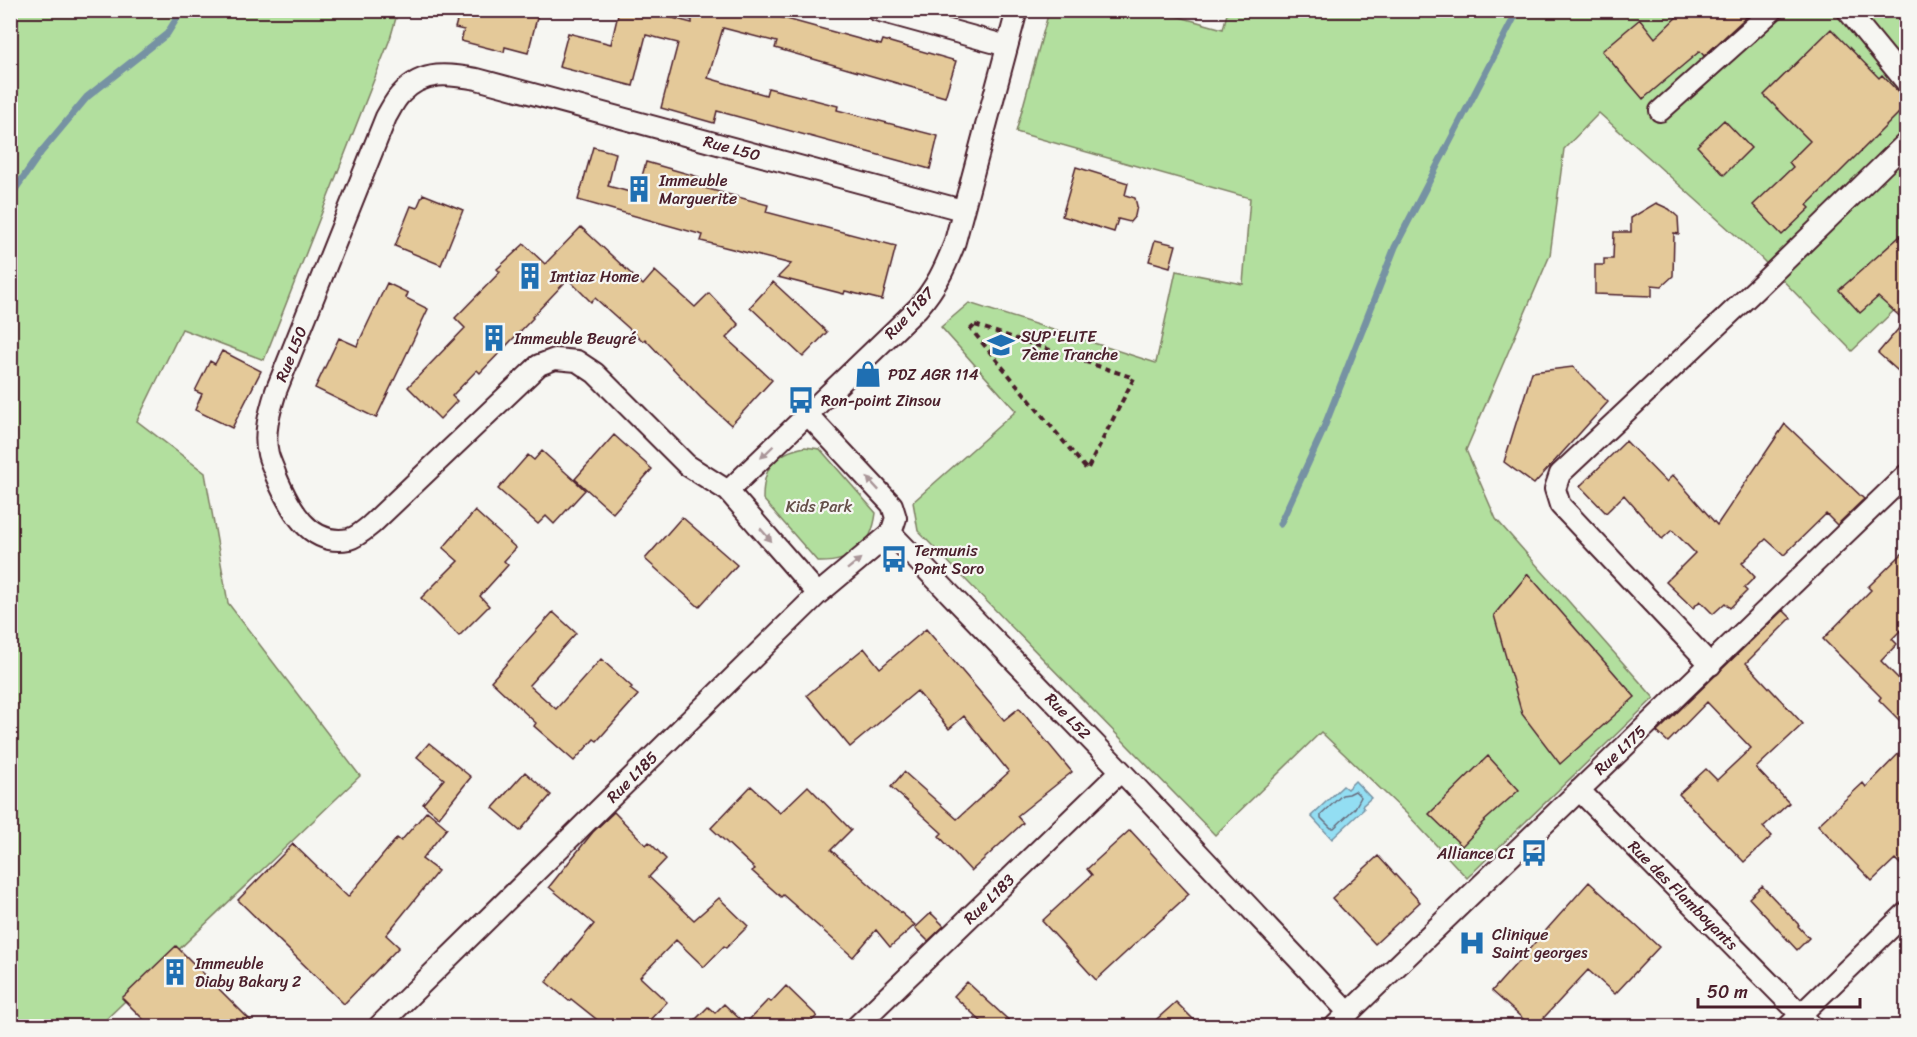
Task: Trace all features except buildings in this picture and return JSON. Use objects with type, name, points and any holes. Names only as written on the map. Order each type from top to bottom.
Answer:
[{"type":"street","points":[[876,10],[1008,46]]},
{"type":"street","name":"Rue L187","points":[[728,491],[918,308],[933,290],[954,245],[1017,10]]},
{"type":"street","points":[[1660,111],[1773,10]]},
{"type":"street","points":[[1847,10],[1906,82]]},
{"type":"street","name":"Rue L50","points":[[818,594],[728,491],[687,465],[596,373],[577,361],[555,358],[539,365],[372,524],[351,539],[332,540],[313,533],[298,519],[280,486],[268,454],[267,425],[276,391],[386,117],[402,92],[422,78],[446,74],[477,79],[962,210]]},
{"type":"street","points":[[1711,665],[1560,505],[1554,489],[1560,474],[1755,290],[1906,143]]},
{"type":"street","points":[[807,414],[892,505],[896,518],[891,533]]},
{"type":"street","name":"Rue L175","points":[[1342,1020],[1906,475]]},
{"type":"street","name":"Rue L185","points":[[379,1026],[818,594],[891,533]]},
{"type":"street","name":"Rue L52","points":[[891,533],[1121,771],[1342,1020]]},
{"type":"street","name":"Rue L183","points":[[857,1026],[1121,771]]},
{"type":"street","name":"Rue des Flamboyants","points":[[1579,790],[1801,1023]]},
{"type":"street","points":[[1801,1023],[1906,913]]},
{"type":"path","points":[[975,325],[1134,378],[1087,470],[1007,373],[971,329],[975,325]]},
{"type":"green space","points":[[1228,10],[1906,11],[1906,299],[1852,351],[1761,258],[1599,113],[1564,149],[1550,255],[1466,450],[1496,519],[1654,698],[1467,878],[1407,814],[1321,732],[1215,835],[918,531],[913,502],[1016,411],[941,327],[969,303],[1156,363],[1176,271],[1243,284],[1250,198],[1016,132],[1049,11],[1158,11],[1223,29]]},
{"type":"green space","points":[[11,11],[398,11],[390,39],[264,360],[182,329],[137,421],[205,473],[228,603],[360,776],[99,1026],[11,1026]]},
{"type":"green space","name":"Kids Park","points":[[805,447],[820,449],[876,513],[870,535],[865,543],[850,556],[830,562],[818,562],[763,499],[765,478],[772,463],[785,453]]},
{"type":"water","points":[[1355,781],[1371,798],[1362,806],[1364,809],[1332,839],[1311,816],[1343,786],[1347,789]]},
{"type":"waterway","points":[[123,10],[126,12],[157,10]]},
{"type":"waterway","points":[[10,202],[16,188],[41,152],[87,97],[167,34],[182,10]]},
{"type":"waterway","points":[[1280,524],[1321,435],[1395,247],[1518,10]]},
{"type":"place","name":"Immeuble Marguerite","points":[[639,189]]},
{"type":"place","name":"Imtiaz Home","points":[[530,276]]},
{"type":"place","name":"Immeuble Beugré","points":[[494,338]]},
{"type":"place","name":"SUP'ELITE 7ème Tranche","points":[[1001,345]]},
{"type":"place","name":"PDZ AGR 114","points":[[868,374]]},
{"type":"place","name":"Ron-point Zinsou","points":[[801,400]]},
{"type":"place","name":"Termunis Pont Soro","points":[[894,559]]},
{"type":"place","name":"Alliance CI","points":[[1534,853]]},
{"type":"place","name":"Clinique Saint georges","points":[[1472,943]]},
{"type":"place","name":"Immeuble Diaby Bakary 2","points":[[175,972]]}]
